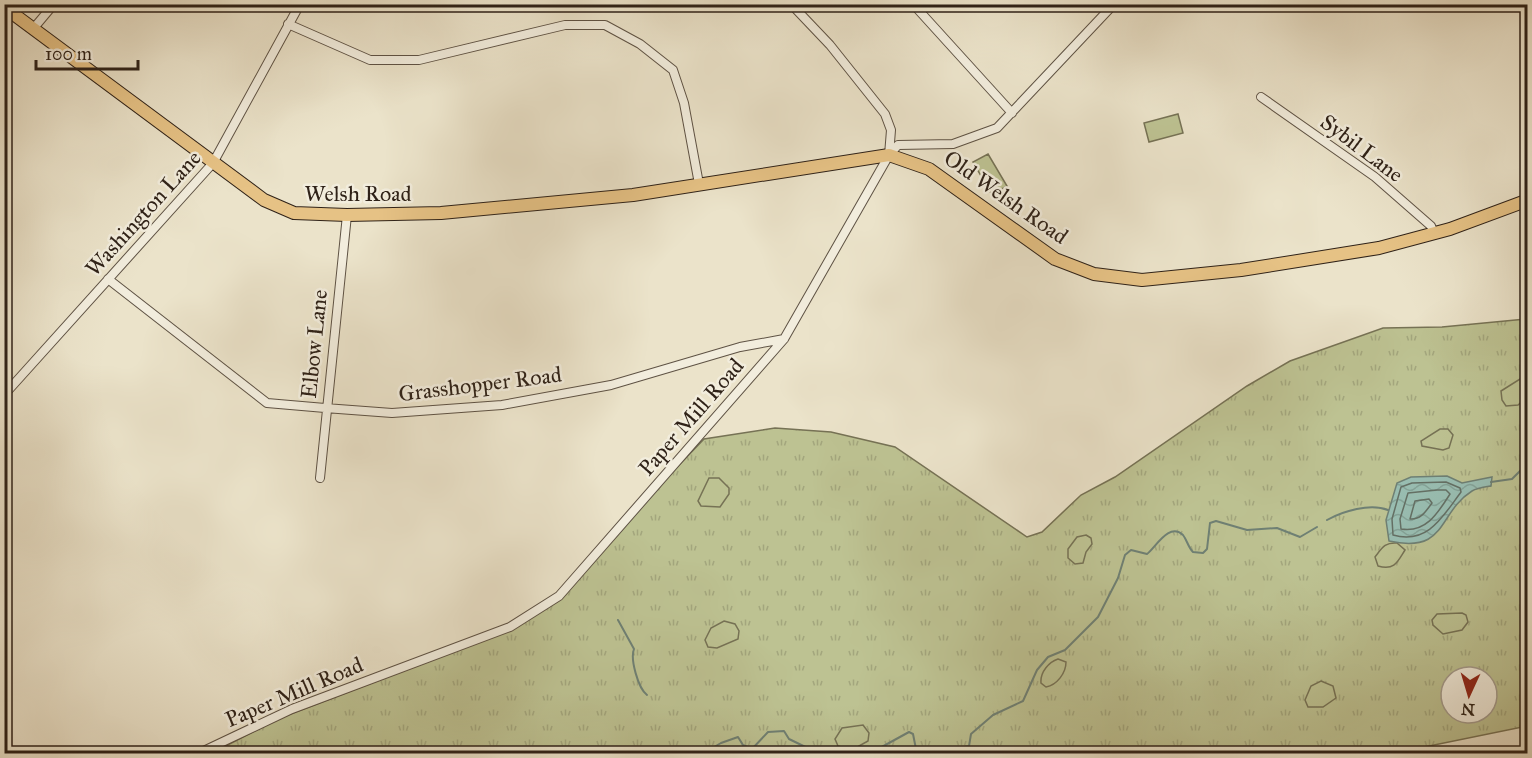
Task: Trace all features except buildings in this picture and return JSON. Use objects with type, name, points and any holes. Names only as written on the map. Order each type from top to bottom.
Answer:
[{"type":"main road","name":"Welsh Road","points":[[4,7],[264,200],[294,213],[347,215],[441,213],[633,195]]},
{"type":"main road","name":"Old Welsh Road","points":[[633,195],[889,155],[929,169],[1055,259],[1094,274],[1142,280],[1241,270],[1379,248],[1434,233],[1527,200]]},
{"type":"street","points":[[33,29],[54,4]]},
{"type":"street","name":"Washington Lane","points":[[4,395],[213,163],[300,4]]},
{"type":"street","points":[[791,4],[830,45],[885,114],[891,130],[889,155]]},
{"type":"street","points":[[913,4],[1012,113]]},
{"type":"street","points":[[889,155],[898,146],[953,144],[997,128],[1114,4]]},
{"type":"street","points":[[288,24],[370,60],[419,60],[565,25],[605,25],[640,44],[673,70],[684,103],[699,184]]},
{"type":"street","name":"Sybil Lane","points":[[1261,97],[1376,177],[1431,226],[1434,233]]},
{"type":"street","name":"Paper Mill Road","points":[[197,753],[292,709],[510,627],[559,596],[784,339],[889,155]]},
{"type":"street","name":"Elbow Lane","points":[[320,478],[325,408],[347,215]]},
{"type":"street","name":"Grasshopper Road","points":[[108,279],[267,403],[392,413],[502,405],[611,385],[741,347],[784,339]]},
{"type":"green space","points":[[1178,114],[1183,133],[1149,142],[1144,123]]},
{"type":"green space","points":[[988,154],[1007,186],[992,195],[973,162]]},
{"type":"green space","points":[[1527,319],[1527,726],[1390,754],[210,754],[280,718],[513,629],[562,598],[657,488],[704,439],[775,428],[831,432],[895,447],[1027,537],[1042,532],[1081,495],[1115,477],[1247,386],[1290,361],[1383,328],[1442,327]]},
{"type":"green space","points":[[1520,379],[1527,379],[1527,397],[1518,405],[1506,406],[1502,400],[1501,391]]},
{"type":"green space","points":[[1440,429],[1448,429],[1453,435],[1449,448],[1443,450],[1422,446],[1421,441]]},
{"type":"green space","points":[[709,478],[719,478],[729,488],[729,494],[720,507],[701,506],[698,501]]},
{"type":"green space","points":[[1086,535],[1091,538],[1092,544],[1086,552],[1083,563],[1075,564],[1068,558],[1068,549],[1077,537]]},
{"type":"green space","points":[[1397,543],[1405,550],[1398,561],[1388,567],[1378,566],[1375,557],[1384,546]]},
{"type":"green space","points":[[1462,613],[1466,615],[1468,622],[1462,630],[1443,634],[1433,625],[1432,620],[1437,614]]},
{"type":"green space","points":[[724,621],[735,624],[739,631],[738,639],[717,648],[708,647],[705,640],[711,628]]},
{"type":"green space","points":[[1058,659],[1066,662],[1064,670],[1057,681],[1046,687],[1041,683],[1042,675],[1051,662]]},
{"type":"green space","points":[[1321,681],[1333,686],[1336,698],[1323,707],[1308,707],[1305,700],[1311,686]]},
{"type":"green space","points":[[863,725],[869,733],[868,741],[852,750],[838,746],[835,739],[842,728]]},
{"type":"water","points":[[1447,476],[1462,483],[1492,477],[1491,486],[1474,490],[1461,500],[1432,537],[1422,542],[1389,541],[1386,520],[1397,483],[1411,477]]},
{"type":"waterway","points":[[1491,482],[1512,479],[1528,463]]},
{"type":"waterway","points":[[1327,520],[1357,509],[1373,507],[1388,510]]},
{"type":"waterway","points":[[929,754],[969,746],[971,734],[993,715],[1023,701],[1037,670],[1048,657],[1065,650],[1098,617],[1118,578],[1125,555],[1131,550],[1147,554],[1168,533],[1178,532],[1183,535],[1193,552],[1203,553],[1207,549],[1210,523],[1216,521],[1247,530],[1277,528],[1300,537],[1317,527]]},
{"type":"waterway","points":[[618,620],[634,649],[633,659],[636,673],[647,695]]},
{"type":"waterway","points":[[702,754],[721,743],[738,737],[743,745],[752,749],[768,732],[784,731],[789,739],[820,754]]},
{"type":"waterway","points":[[869,754],[909,732],[913,734],[917,754]]}]
